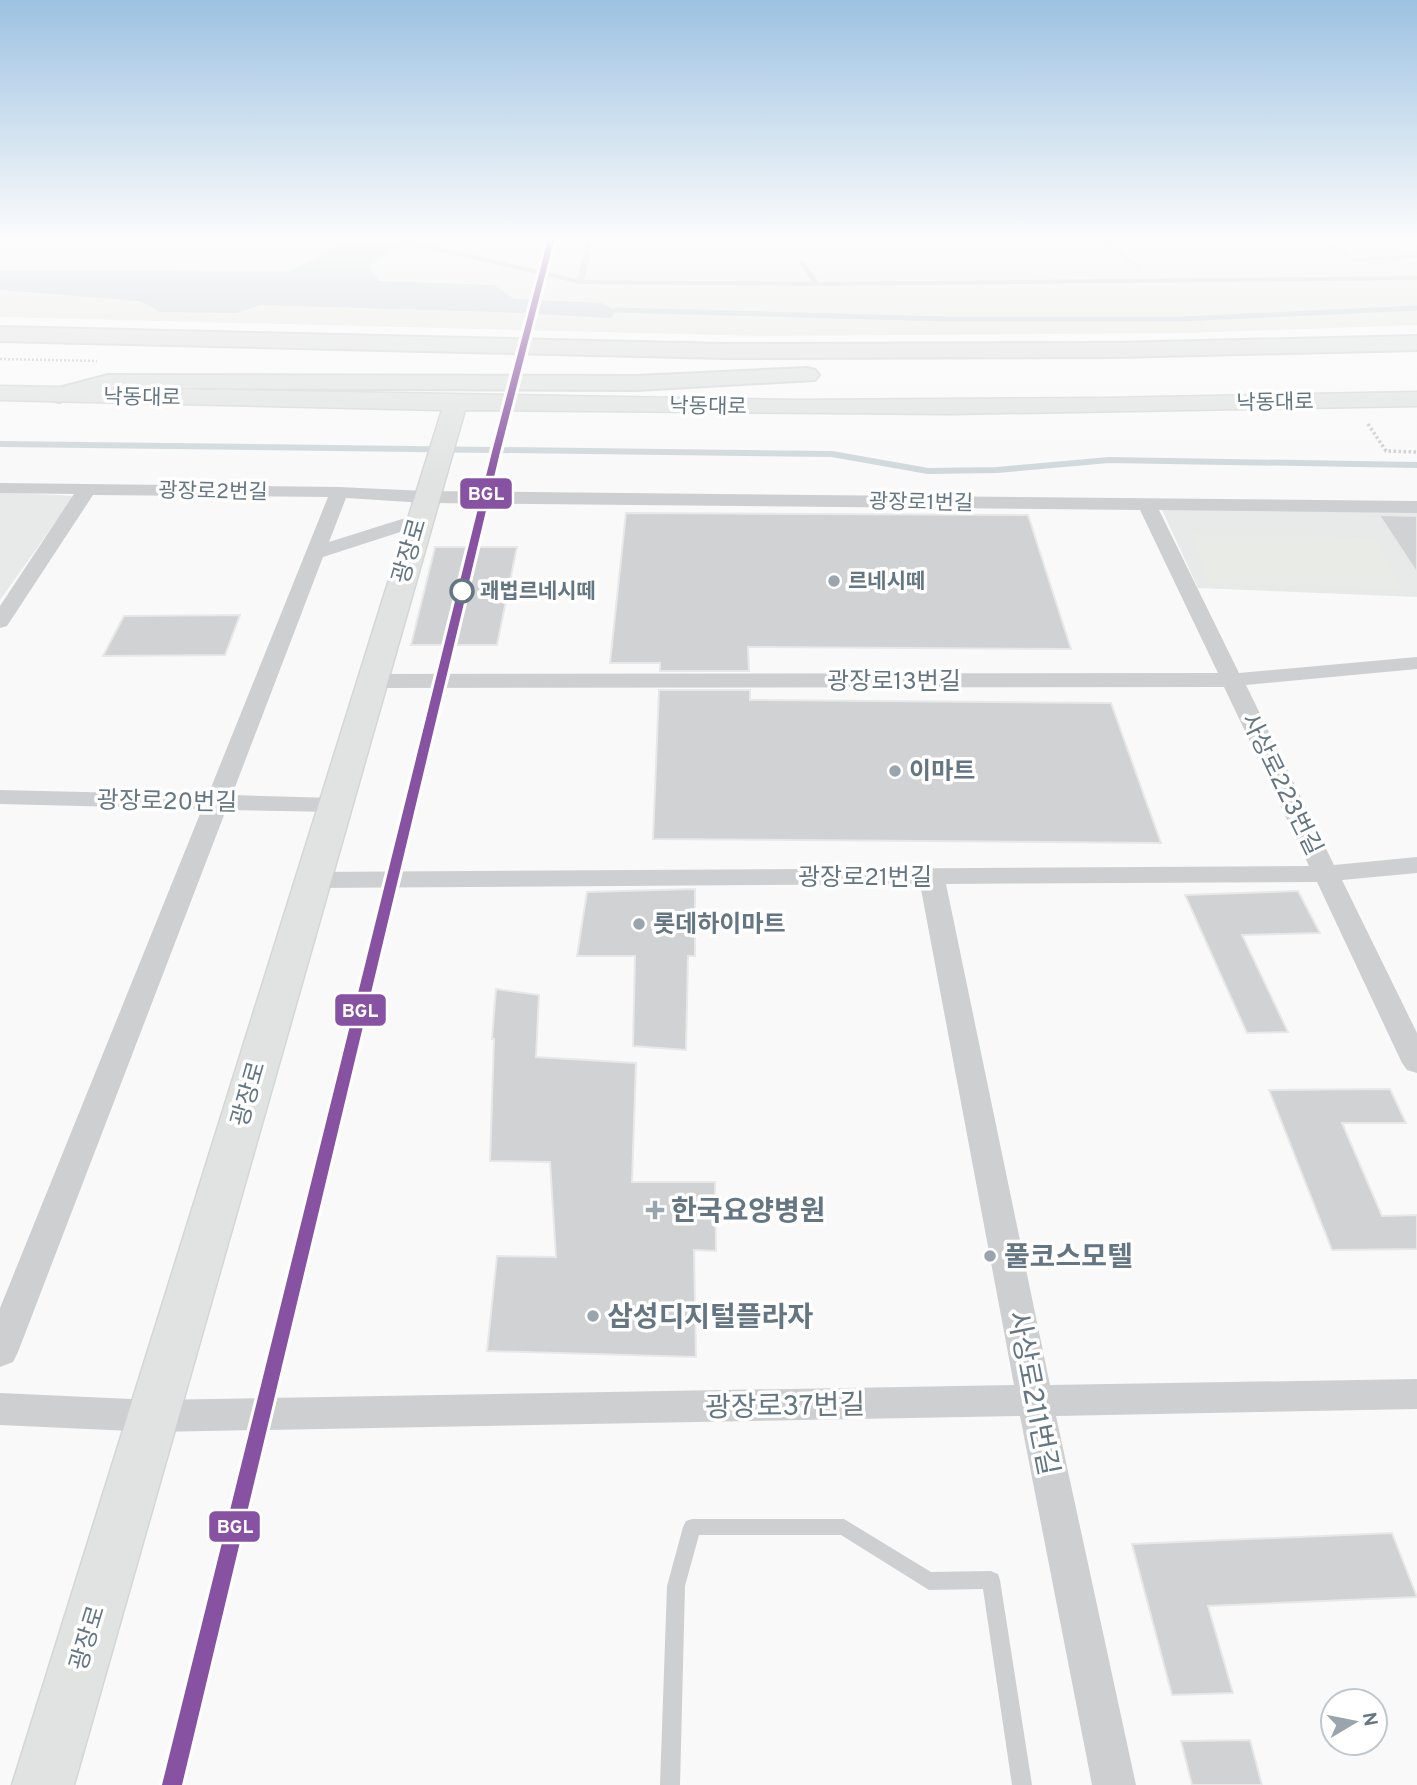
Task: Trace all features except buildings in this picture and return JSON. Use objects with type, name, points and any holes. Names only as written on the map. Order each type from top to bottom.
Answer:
[{"type":"highway","points":[[0,326],[653,339],[1034,340],[1417,332]]},
{"type":"highway","points":[[0,334],[635,350],[859,352],[1417,343]]},
{"type":"highway","points":[[59,395],[108,382],[150,381],[465,385],[696,382],[1104,360],[1319,335]]},
{"type":"main road","name":"낙동대로","points":[[0,393],[453,411],[1157,405],[1417,399]]},
{"type":"main road","name":"광장로","points":[[43,1785],[453,411]]},
{"type":"street","name":"광장로2번길","points":[[0,488],[339,492],[424,502]]},
{"type":"street","points":[[0,622],[87,489]]},
{"type":"street","points":[[0,1352],[339,492]]},
{"type":"street","name":"광장로1번길","points":[[424,502],[1417,506]]},
{"type":"street","points":[[315,553],[424,502]]},
{"type":"street","name":"사상로223번길","points":[[1147,505],[1417,1063]]},
{"type":"street","name":"광장로13번길","points":[[371,681],[1232,680],[1417,663]]},
{"type":"street","name":"광장로20번길","points":[[0,797],[334,805]]},
{"type":"street","name":"광장로21번길","points":[[312,880],[1326,874],[1417,864]]},
{"type":"street","name":"사상로211번길","points":[[932,877],[1114,1785]]},
{"type":"street","name":"광장로37번길","points":[[0,1409],[153,1416],[1417,1394]]},
{"type":"lane","points":[[670,1785],[676,1586],[692,1527],[844,1527],[929,1581],[991,1580],[1022,1785]]},
{"type":"path","points":[[1368,424],[1386,451],[1417,452]]},
{"type":"shaded area","points":[[92,319],[1417,319],[1417,325],[1189,333],[759,336]]},
{"type":"shaded area","points":[[0,492],[74,496],[0,600]]},
{"type":"shaded area","points":[[1158,501],[1417,507],[1417,597],[1198,588]]},
{"type":"shaded area","points":[[1192,534],[1376,538],[1401,588],[1208,583]]},
{"type":"waterway","points":[[0,444],[832,454],[928,471],[997,470],[1109,460],[1417,465]]},
{"type":"transit line","name":"BGL","points":[[172,1785],[530,319]]},
{"type":"place","name":"르네시떼","points":[[834,581]]},
{"type":"place","name":"괘법르네시떼","points":[[462,591]]},
{"type":"place","name":"이마트","points":[[895,771]]},
{"type":"place","name":"롯데하이마트","points":[[639,924]]},
{"type":"place","name":"한국요양병원","points":[[655,1210]]},
{"type":"place","name":"풀코스모텔","points":[[990,1256]]},
{"type":"place","name":"삼성디지털플라자","points":[[593,1316]]}]
